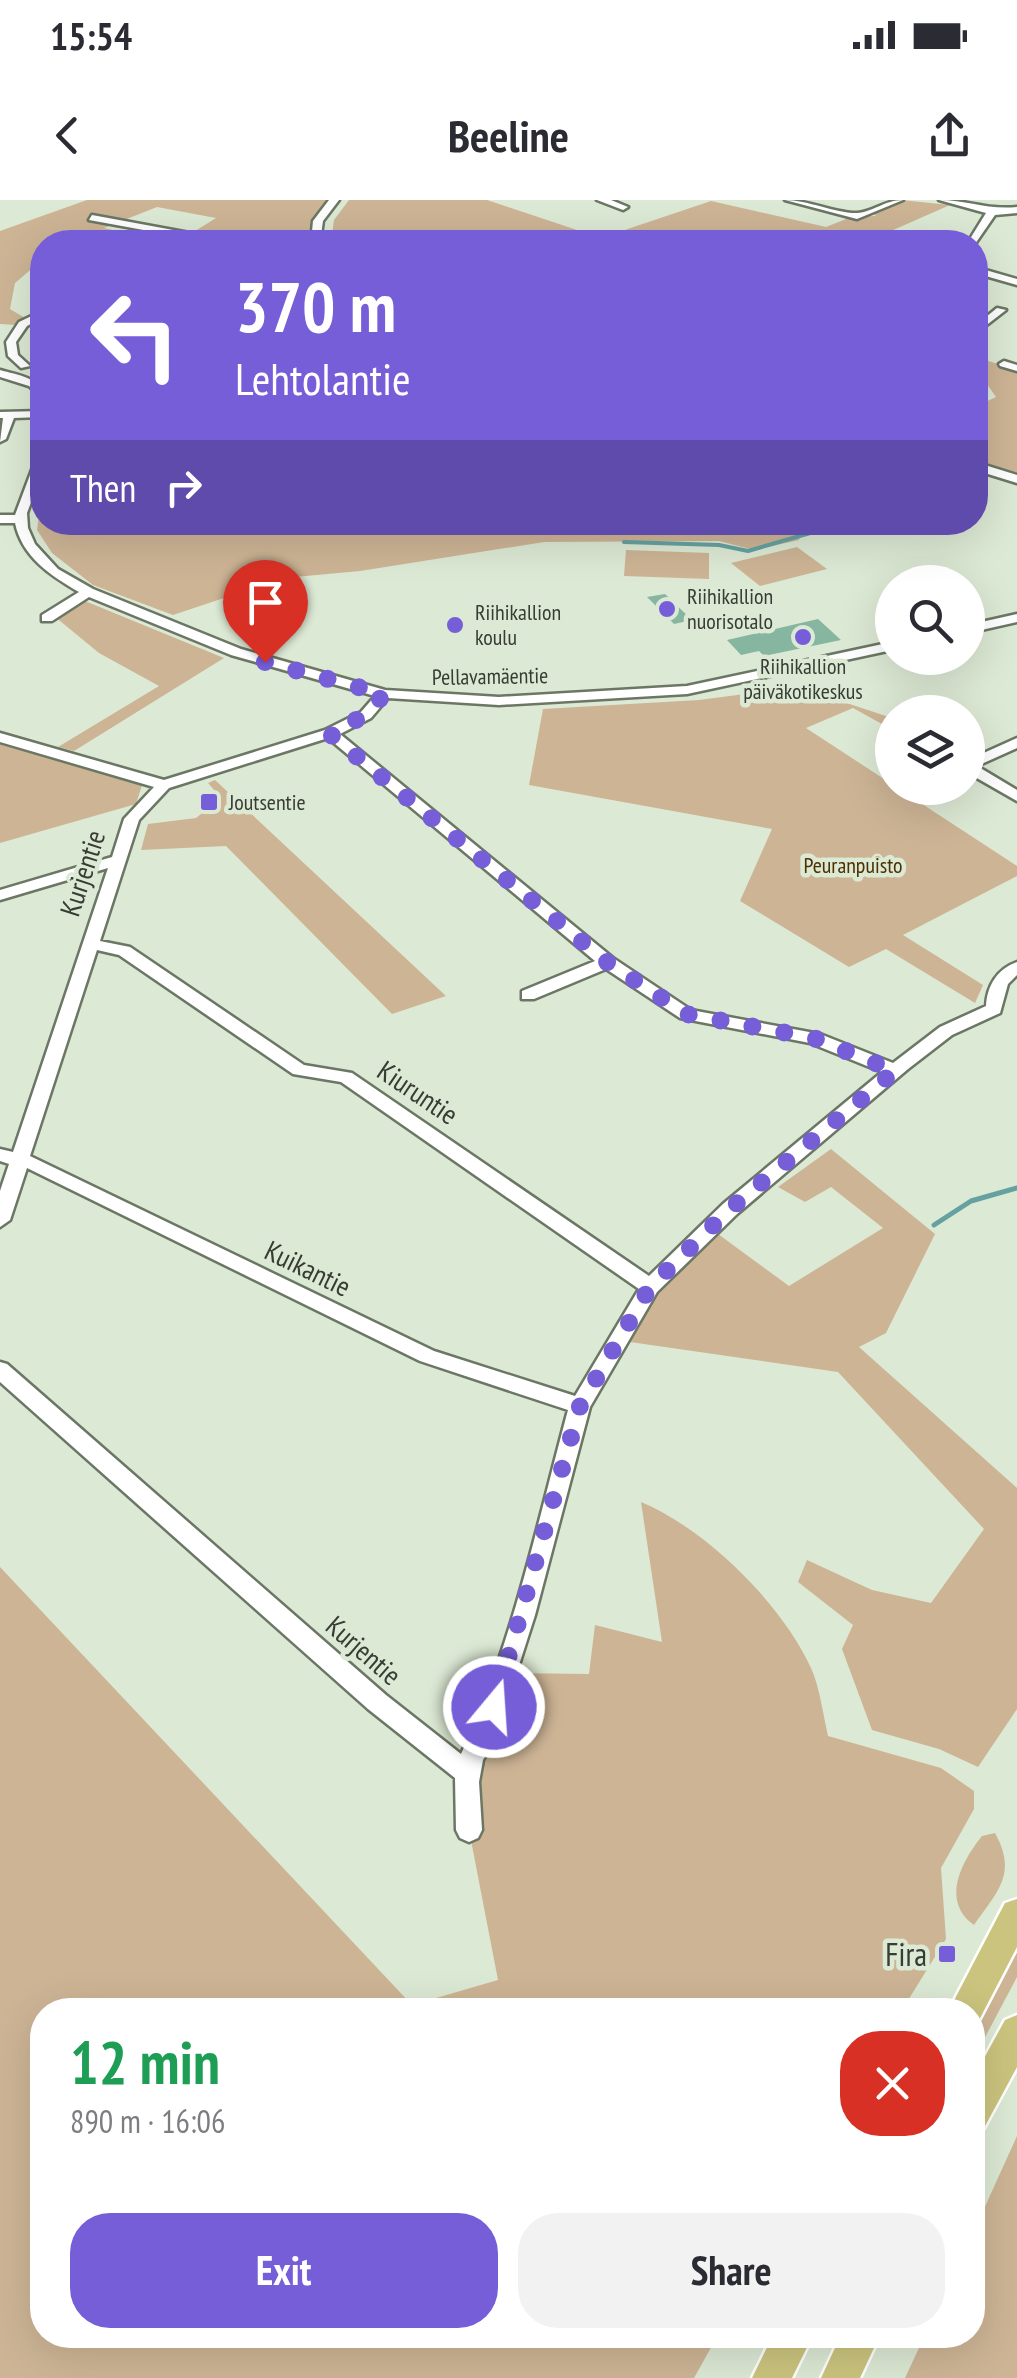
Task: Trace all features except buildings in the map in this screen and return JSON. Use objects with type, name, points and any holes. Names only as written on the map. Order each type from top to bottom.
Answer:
[{"type":"main road","points":[[972,1998],[1017,1914]]},
{"type":"main road","points":[[985,2092],[1017,2032]]},
{"type":"main road","points":[[771,2378],[787,2348]]},
{"type":"main road","points":[[840,2378],[855,2348]]},
{"type":"street","points":[[317,230],[318,221],[334,200]]},
{"type":"street","points":[[602,200],[624,207]]},
{"type":"street","points":[[790,200],[857,216],[898,200]]},
{"type":"street","points":[[944,200],[992,212],[1017,210]]},
{"type":"street","points":[[981,230],[992,212]]},
{"type":"street","points":[[92,218],[157,230]]},
{"type":"street","points":[[988,274],[1017,282]]},
{"type":"street","points":[[988,320],[1000,310]]},
{"type":"street","points":[[25,366],[13,356],[11,342],[30,320]]},
{"type":"street","points":[[1004,364],[1017,368]]},
{"type":"street","points":[[3,373],[30,365]]},
{"type":"street","points":[[3,373],[30,383]]},
{"type":"street","points":[[0,439],[5,415],[30,414]]},
{"type":"street","points":[[988,470],[1017,479]]},
{"type":"street","points":[[0,519],[22,519],[30,495]]},
{"type":"street","name":"Pellavamäentie","points":[[22,519],[29,545],[40,560],[88,592],[265,662],[384,694],[500,701],[687,690],[875,650]]},
{"type":"street","points":[[47,618],[88,592]]},
{"type":"street","points":[[985,626],[1017,618]]},
{"type":"street","name":"Kurjentie","points":[[0,1220],[10,1156],[91,944],[132,819],[164,786],[330,733],[366,715],[384,694]]},
{"type":"street","points":[[330,733],[607,962],[686,1014],[814,1038],[895,1071]]},
{"type":"street","points":[[0,737],[164,786]]},
{"type":"street","points":[[985,758],[1017,742]]},
{"type":"street","points":[[985,776],[1017,796]]},
{"type":"street","points":[[0,895],[116,860]]},
{"type":"street","name":"Kiuruntie","points":[[91,944],[124,951],[299,1070],[346,1077],[650,1287]]},
{"type":"street","points":[[528,995],[607,962]]},
{"type":"street","points":[[994,1009],[994,992],[1005,974],[1017,967]]},
{"type":"street","points":[[469,1830],[466,1772],[471,1753],[483,1740],[518,1633],[580,1406],[650,1287],[730,1209],[946,1031],[994,1009],[1017,1012]]},
{"type":"street","name":"Kuikantie","points":[[10,1156],[427,1356],[580,1406]]},
{"type":"street","name":"Kurjentie","points":[[0,1370],[376,1702],[466,1772]]},
{"type":"green space","points":[[87,200],[329,200],[314,217],[311,230],[197,230],[216,218],[157,207],[104,228],[113,230],[30,230],[30,270],[15,283],[10,309],[25,318],[18,325],[0,324],[0,231]]},
{"type":"green space","points":[[349,200],[487,200],[577,230],[333,230],[334,220]]},
{"type":"green space","points":[[901,200],[950,205],[893,230],[625,230],[711,201],[826,227],[851,217],[876,216],[871,212]]},
{"type":"green space","points":[[988,361],[1017,370],[1017,476],[988,464],[988,401],[996,397],[988,386]]},
{"type":"green space","points":[[40,535],[801,535],[799,540],[754,550],[719,541],[544,542],[360,571],[284,578],[173,615],[93,585],[52,553]]},
{"type":"green space","points":[[797,547],[827,569],[760,586],[731,563]]},
{"type":"green space","points":[[626,550],[709,553],[709,579],[624,576]]},
{"type":"green space","points":[[80,599],[224,658],[74,751],[58,747],[159,686],[99,653],[54,616]]},
{"type":"green space","name":"Peuranpuisto","points":[[798,687],[875,712],[875,720],[853,708],[806,728],[875,773],[875,805],[924,805],[1017,866],[1017,876],[903,935],[983,985],[975,1003],[886,949],[849,967],[740,901],[772,829],[529,785],[543,709],[699,700]]},
{"type":"green space","points":[[0,740],[143,782],[136,804],[0,843]]},
{"type":"green space","points":[[215,780],[446,996],[392,1014],[226,846],[141,850],[148,824],[196,818],[215,803],[215,791],[208,783]]},
{"type":"green space","points":[[831,1149],[935,1234],[886,1333],[859,1347],[1017,1488],[1017,1709],[978,1767],[939,1749],[872,1730],[842,1649],[853,1625],[798,1582],[807,1560],[872,1590],[931,1603],[984,1529],[838,1372],[630,1342],[660,1291],[718,1234],[789,1286],[883,1228],[831,1187],[805,1202],[778,1187]]},
{"type":"green space","points":[[641,1502],[666,1514],[715,1549],[781,1618],[811,1668],[828,1736],[941,1768],[974,1791],[974,1809],[941,1868],[946,1939],[909,1998],[436,1998],[498,1980],[469,1830],[468,1766],[504,1673],[589,1674],[595,1625],[662,1642]]},
{"type":"green space","points":[[0,1567],[405,1998],[30,1998],[30,2348],[711,2348],[694,2378],[0,2378]]},
{"type":"green space","points":[[995,1833],[1005,1870],[997,1891],[974,1925],[958,1904],[958,1881],[982,1836]]},
{"type":"green space","points":[[1017,1944],[1017,1977],[985,2037],[985,2002]]},
{"type":"green space","points":[[1017,2136],[1017,2378],[905,2378],[919,2348],[985,2348],[985,2207]]},
{"type":"waterway","points":[[624,542],[719,545],[748,551],[803,535]]},
{"type":"waterway","points":[[934,1225],[971,1201],[1017,1188]]},
{"type":"place","name":"Riihikallion nuorisotalo","points":[[667,609]]},
{"type":"place","name":"Riihikallion koulu","points":[[455,625]]},
{"type":"place","name":"Riihikallion päiväkotikeskus","points":[[803,637]]},
{"type":"place","name":"Joutsentie","points":[[209,802]]},
{"type":"place","name":"Fira","points":[[947,1954]]},
{"type":"route","points":[[265,662],[384,694],[366,715],[330,733],[333,737],[607,962],[686,1014],[814,1038],[895,1071],[730,1209],[650,1287],[580,1406],[494,1707]]}]
